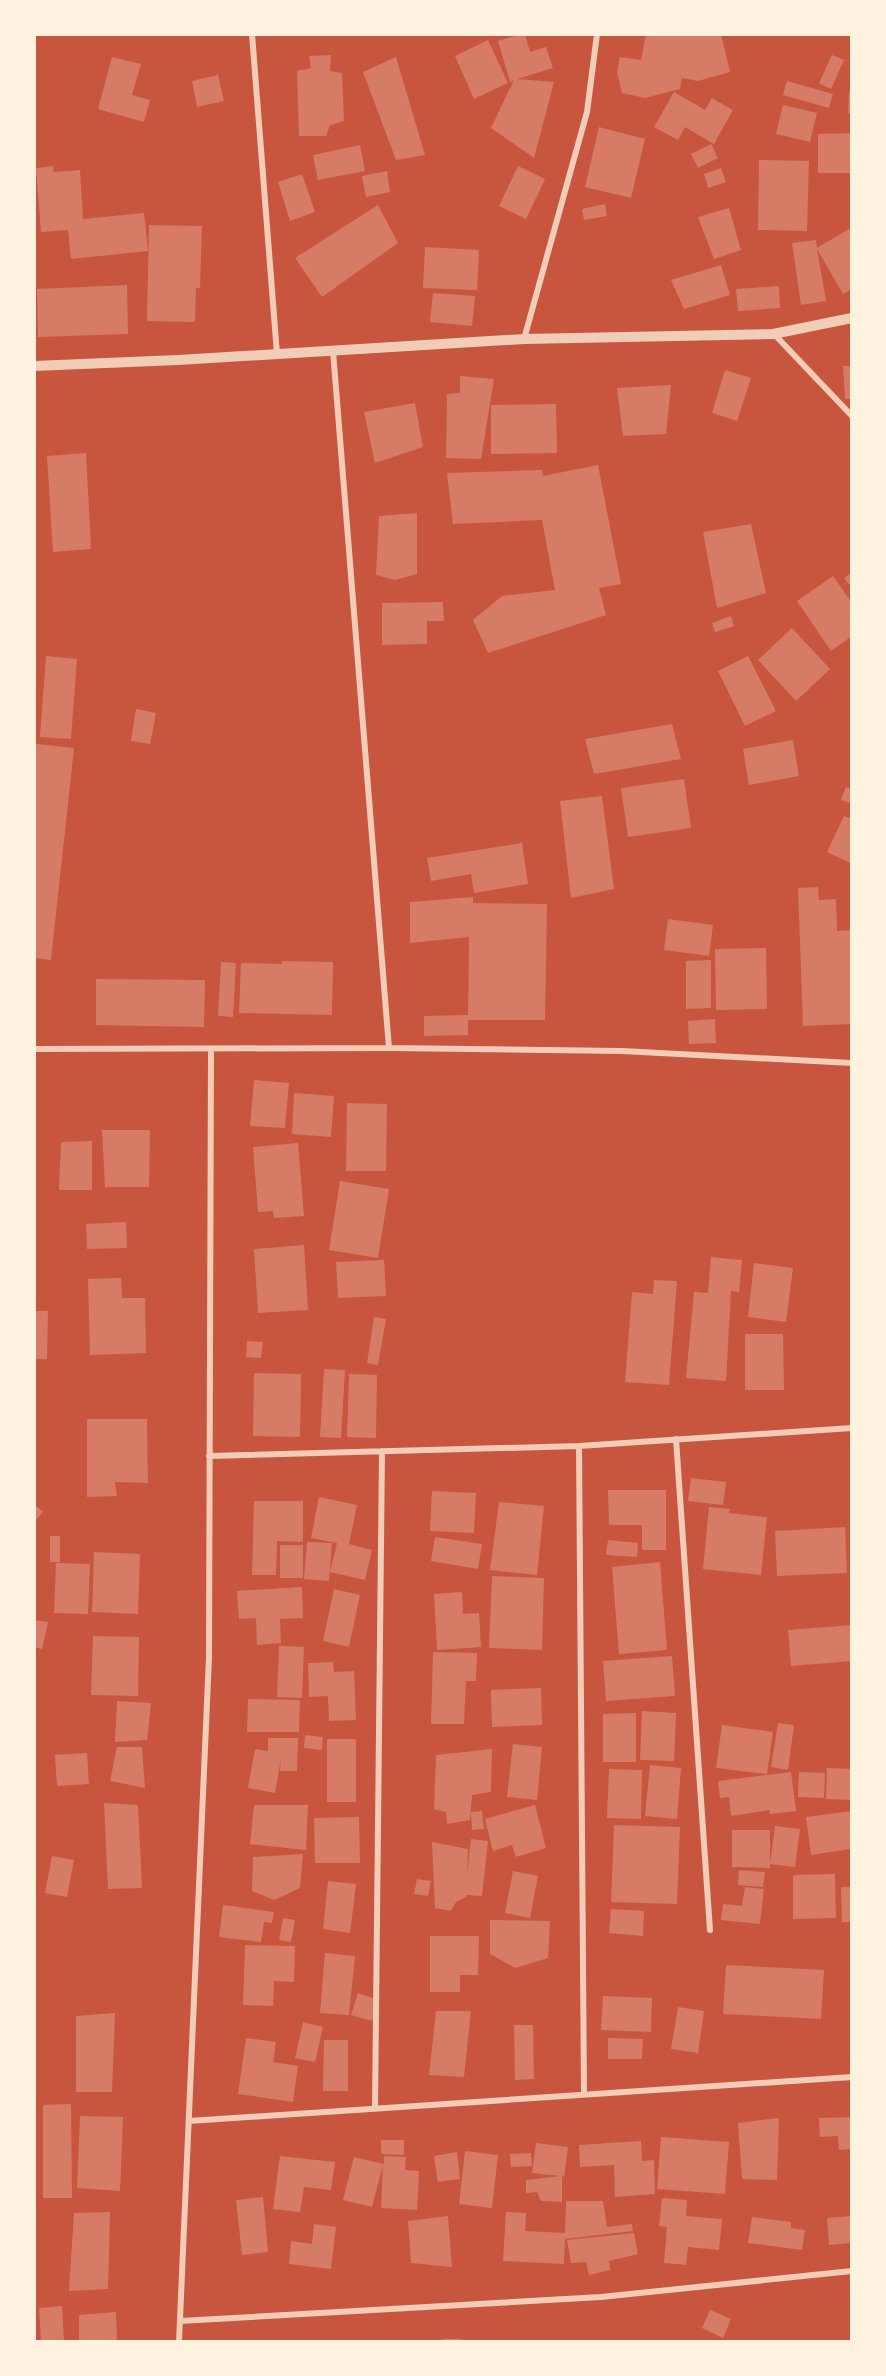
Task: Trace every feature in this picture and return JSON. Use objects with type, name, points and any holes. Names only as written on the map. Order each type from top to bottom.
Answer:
[{"type":"street","points":[[252,34],[277,354]]},
{"type":"street","points":[[524,339],[586,112],[597,34]]},
{"type":"street","points":[[34,366],[524,339],[773,334],[852,318]]},
{"type":"street","points":[[773,334],[852,416]]},
{"type":"street","points":[[333,351],[389,1048]]},
{"type":"street","points":[[179,2342],[208,1657],[211,1048]]},
{"type":"street","points":[[34,1049],[389,1048],[622,1051],[852,1063]]},
{"type":"street","points":[[209,1456],[579,1446],[852,1428]]},
{"type":"street","points":[[676,1440],[710,1930]]},
{"type":"street","points":[[579,1446],[584,2093]]},
{"type":"street","points":[[375,2108],[382,1451]]},
{"type":"street","points":[[189,2121],[852,2077]]},
{"type":"street","points":[[180,2321],[601,2297],[852,2271]]},
{"type":"building","points":[[525,34],[530,52],[546,47],[553,68],[517,79],[554,82],[534,158],[491,128],[514,80],[510,82],[498,41]]},
{"type":"building","points":[[646,34],[721,34],[730,72],[698,81],[682,78],[680,89],[645,98],[622,93],[617,72],[620,57],[641,60]]},
{"type":"building","points":[[488,40],[508,83],[474,99],[455,56]]},
{"type":"building","points":[[331,55],[330,71],[342,73],[344,121],[330,125],[326,136],[299,136],[297,71],[311,68],[309,56]]},
{"type":"building","points":[[832,55],[844,60],[831,89],[819,83]]},
{"type":"building","points":[[112,57],[141,64],[132,95],[150,100],[144,122],[98,109]]},
{"type":"building","points":[[396,57],[425,155],[396,160],[363,72]]},
{"type":"building","points":[[218,75],[224,101],[197,107],[192,81]]},
{"type":"building","points":[[787,81],[833,94],[829,108],[783,95]]},
{"type":"building","points":[[849,91],[852,91],[852,114],[848,113]]},
{"type":"building","points":[[674,92],[705,110],[712,98],[733,110],[714,144],[685,127],[678,140],[654,127]]},
{"type":"building","points":[[783,105],[817,113],[810,142],[776,134]]},
{"type":"building","points":[[599,127],[645,139],[631,198],[585,187]]},
{"type":"building","points":[[852,133],[852,173],[818,173],[818,134]]},
{"type":"building","points":[[711,144],[718,158],[698,168],[691,154]]},
{"type":"building","points":[[360,145],[365,171],[318,180],[313,155]]},
{"type":"building","points":[[759,160],[809,161],[807,231],[758,230]]},
{"type":"building","points":[[53,166],[54,172],[80,170],[83,219],[144,213],[148,251],[71,259],[68,230],[41,232],[36,168]]},
{"type":"building","points":[[518,166],[545,179],[526,219],[499,206]]},
{"type":"building","points":[[721,168],[726,182],[708,188],[704,174]]},
{"type":"building","points":[[387,171],[390,192],[366,197],[362,176]]},
{"type":"building","points":[[302,174],[315,212],[290,221],[278,182]]},
{"type":"building","points":[[605,204],[607,216],[584,220],[582,209]]},
{"type":"building","points":[[378,205],[398,243],[322,297],[295,258]]},
{"type":"building","points":[[729,208],[741,250],[714,259],[698,217]]},
{"type":"building","points":[[149,225],[202,226],[200,288],[196,288],[195,322],[147,321]]},
{"type":"building","points":[[852,227],[852,289],[843,294],[817,249],[826,301],[801,305],[792,243],[816,240],[817,248]]},
{"type":"building","points":[[425,247],[479,250],[477,290],[423,288]]},
{"type":"building","points":[[721,265],[730,295],[684,309],[671,280]]},
{"type":"building","points":[[127,285],[128,334],[38,337],[37,289]]},
{"type":"building","points":[[779,286],[780,308],[738,311],[736,289]]},
{"type":"building","points":[[433,293],[475,296],[472,326],[430,322]]},
{"type":"building","points":[[843,366],[852,366],[852,399],[845,399]]},
{"type":"building","points":[[725,370],[751,378],[737,421],[712,413]]},
{"type":"building","points":[[460,376],[494,379],[481,459],[446,458],[447,394],[460,393]]},
{"type":"building","points":[[671,385],[666,434],[623,436],[617,388]]},
{"type":"building","points":[[415,403],[423,447],[375,463],[364,412]]},
{"type":"building","points":[[556,404],[557,453],[491,454],[491,405]]},
{"type":"building","points":[[86,453],[91,549],[53,552],[47,456]]},
{"type":"building","points":[[598,465],[621,584],[599,588],[606,615],[488,653],[473,620],[502,596],[555,590],[542,520],[453,524],[447,473],[542,470],[543,476]]},
{"type":"building","points":[[417,513],[417,574],[395,580],[376,575],[379,516]]},
{"type":"building","points":[[751,524],[766,593],[717,608],[703,532]]},
{"type":"building","points":[[852,572],[852,588],[844,578]]},
{"type":"building","points":[[833,576],[852,603],[852,636],[831,651],[797,601]]},
{"type":"building","points":[[443,602],[444,621],[427,621],[427,644],[382,645],[382,603]]},
{"type":"building","points":[[731,616],[734,626],[715,632],[712,623]]},
{"type":"building","points":[[792,628],[830,669],[796,701],[758,660]]},
{"type":"building","points":[[46,656],[77,659],[71,739],[40,737]]},
{"type":"building","points":[[748,656],[776,711],[745,726],[718,671]]},
{"type":"building","points":[[136,709],[156,713],[150,744],[131,741]]},
{"type":"building","points":[[672,724],[681,759],[594,774],[585,739]]},
{"type":"building","points":[[793,740],[799,776],[749,785],[743,749]]},
{"type":"building","points":[[36,744],[74,748],[51,960],[34,958]]},
{"type":"building","points":[[684,779],[691,828],[628,837],[621,788]]},
{"type":"building","points":[[846,787],[852,789],[852,804],[841,800]]},
{"type":"building","points":[[602,796],[614,889],[571,898],[560,801]]},
{"type":"building","points":[[844,816],[852,819],[852,864],[827,852]]},
{"type":"building","points":[[522,843],[528,884],[474,893],[471,874],[431,881],[427,858]]},
{"type":"building","points":[[818,887],[819,900],[836,899],[837,931],[852,930],[852,1024],[803,1026],[798,888]]},
{"type":"building","points":[[473,897],[473,903],[547,904],[545,1020],[468,1020],[468,1035],[424,1036],[424,1016],[468,1015],[469,937],[410,943],[410,902]]},
{"type":"building","points":[[668,919],[713,925],[709,956],[664,950]]},
{"type":"building","points":[[766,948],[767,1009],[716,1010],[715,949]]},
{"type":"building","points":[[711,960],[711,1008],[686,1009],[686,961]]},
{"type":"building","points":[[282,961],[333,962],[332,1015],[239,1013],[241,963],[282,964]]},
{"type":"building","points":[[221,962],[236,963],[233,1017],[218,1016]]},
{"type":"building","points":[[96,979],[205,980],[204,1027],[96,1025]]},
{"type":"building","points":[[715,1019],[716,1043],[689,1044],[688,1021]]},
{"type":"building","points":[[254,1080],[289,1083],[285,1128],[250,1126]]},
{"type":"building","points":[[294,1093],[334,1096],[331,1137],[292,1134]]},
{"type":"building","points":[[347,1103],[387,1104],[386,1171],[346,1171]]},
{"type":"building","points":[[102,1130],[150,1130],[149,1187],[105,1187]]},
{"type":"building","points":[[92,1141],[92,1190],[59,1190],[61,1142]]},
{"type":"building","points":[[298,1143],[304,1216],[274,1218],[273,1211],[258,1212],[253,1147]]},
{"type":"building","points":[[340,1181],[389,1189],[378,1258],[329,1250]]},
{"type":"building","points":[[126,1222],[127,1248],[87,1249],[86,1224]]},
{"type":"building","points":[[304,1245],[308,1310],[258,1313],[254,1249]]},
{"type":"building","points":[[711,1257],[742,1260],[739,1292],[731,1291],[726,1381],[686,1378],[694,1292],[708,1293]]},
{"type":"building","points":[[384,1260],[386,1296],[338,1298],[336,1262]]},
{"type":"building","points":[[754,1263],[793,1268],[786,1322],[748,1317]]},
{"type":"building","points":[[121,1278],[122,1298],[145,1298],[146,1353],[90,1355],[88,1279]]},
{"type":"building","points":[[654,1280],[677,1281],[669,1385],[625,1382],[632,1292],[653,1294]]},
{"type":"building","points":[[34,1311],[48,1311],[47,1359],[34,1359]]},
{"type":"building","points":[[374,1317],[386,1319],[378,1365],[367,1363]]},
{"type":"building","points":[[745,1334],[783,1334],[784,1390],[745,1390]]},
{"type":"building","points":[[247,1341],[263,1342],[261,1358],[246,1357]]},
{"type":"building","points":[[324,1369],[345,1370],[341,1438],[320,1437]]},
{"type":"building","points":[[254,1373],[301,1374],[300,1437],[253,1436]]},
{"type":"building","points":[[349,1374],[377,1375],[376,1438],[347,1437]]},
{"type":"building","points":[[87,1419],[147,1419],[148,1483],[115,1482],[117,1496],[87,1497]]},
{"type":"building","points":[[691,1478],[726,1482],[723,1505],[688,1501]]},
{"type":"building","points":[[608,1490],[666,1490],[666,1550],[642,1550],[642,1525],[609,1525]]},
{"type":"building","points":[[432,1491],[476,1493],[474,1533],[430,1531]]},
{"type":"building","points":[[319,1497],[357,1505],[349,1544],[372,1550],[365,1580],[330,1572],[337,1543],[311,1538]]},
{"type":"building","points":[[254,1501],[303,1501],[303,1542],[277,1541],[276,1575],[252,1575]]},
{"type":"building","points":[[499,1502],[544,1506],[537,1575],[490,1570]]},
{"type":"building","points":[[34,1504],[43,1512],[34,1522]]},
{"type":"building","points":[[709,1507],[730,1509],[729,1513],[767,1517],[761,1575],[703,1569]]},
{"type":"building","points":[[845,1527],[847,1573],[777,1576],[775,1531]]},
{"type":"building","points":[[50,1536],[60,1536],[60,1562],[50,1562]]},
{"type":"building","points":[[435,1537],[482,1544],[478,1569],[431,1561]]},
{"type":"building","points":[[608,1540],[638,1543],[637,1557],[606,1555]]},
{"type":"building","points":[[307,1542],[332,1543],[329,1581],[304,1579]]},
{"type":"building","points":[[280,1545],[303,1545],[303,1578],[280,1578]]},
{"type":"building","points":[[94,1552],[140,1554],[138,1614],[92,1612]]},
{"type":"building","points":[[660,1562],[667,1650],[619,1654],[612,1567]]},
{"type":"building","points":[[56,1563],[90,1564],[88,1614],[54,1613]]},
{"type":"building","points":[[492,1576],[544,1578],[542,1650],[489,1648]]},
{"type":"building","points":[[302,1587],[303,1618],[280,1619],[281,1643],[257,1645],[256,1618],[239,1619],[237,1591]]},
{"type":"building","points":[[334,1589],[360,1595],[349,1647],[323,1641]]},
{"type":"building","points":[[462,1592],[463,1614],[479,1613],[481,1647],[437,1650],[434,1594]]},
{"type":"building","points":[[34,1620],[48,1622],[42,1649],[34,1647]]},
{"type":"building","points":[[852,1625],[852,1661],[791,1666],[788,1630]]},
{"type":"building","points":[[93,1636],[139,1637],[138,1696],[91,1695]]},
{"type":"building","points":[[279,1646],[304,1647],[302,1698],[277,1697]]},
{"type":"building","points":[[433,1652],[477,1653],[476,1681],[466,1681],[464,1724],[431,1724]]},
{"type":"building","points":[[672,1656],[675,1696],[606,1701],[603,1661]]},
{"type":"building","points":[[333,1662],[334,1672],[354,1671],[356,1720],[329,1721],[328,1696],[309,1697],[308,1663]]},
{"type":"building","points":[[541,1688],[542,1725],[492,1727],[491,1690]]},
{"type":"building","points":[[248,1699],[300,1700],[299,1732],[247,1732]]},
{"type":"building","points":[[117,1701],[151,1703],[147,1740],[115,1742]]},
{"type":"building","points":[[642,1711],[676,1713],[674,1761],[640,1760]]},
{"type":"building","points":[[636,1713],[636,1762],[603,1762],[603,1714]]},
{"type":"building","points":[[778,1723],[794,1725],[788,1770],[771,1767]]},
{"type":"building","points":[[722,1725],[773,1732],[767,1774],[716,1768]]},
{"type":"building","points":[[305,1735],[323,1737],[322,1750],[304,1748]]},
{"type":"building","points":[[268,1738],[298,1738],[297,1771],[280,1771],[281,1759],[275,1793],[248,1788],[255,1749],[268,1751]]},
{"type":"building","points":[[327,1739],[356,1739],[356,1802],[327,1802]]},
{"type":"building","points":[[513,1744],[542,1747],[537,1800],[507,1797]]},
{"type":"building","points":[[117,1747],[142,1747],[145,1788],[110,1781]]},
{"type":"building","points":[[492,1749],[491,1792],[472,1795],[470,1820],[447,1824],[446,1812],[434,1809],[436,1755]]},
{"type":"building","points":[[87,1753],[89,1784],[57,1786],[55,1755]]},
{"type":"building","points":[[650,1765],[681,1768],[677,1819],[645,1816]]},
{"type":"building","points":[[827,1768],[852,1769],[852,1800],[826,1799]]},
{"type":"building","points":[[609,1769],[642,1770],[641,1819],[607,1818]]},
{"type":"building","points":[[791,1772],[796,1811],[770,1814],[770,1810],[731,1816],[729,1797],[720,1798],[718,1781]]},
{"type":"building","points":[[799,1772],[825,1773],[824,1798],[798,1797]]},
{"type":"building","points":[[104,1803],[138,1805],[142,1888],[108,1889]]},
{"type":"building","points":[[254,1805],[308,1805],[306,1850],[250,1844]]},
{"type":"building","points":[[535,1805],[546,1848],[516,1857],[512,1845],[493,1851],[485,1819]]},
{"type":"building","points":[[482,1811],[484,1829],[472,1830],[471,1812]]},
{"type":"building","points":[[852,1811],[852,1853],[850,1849],[811,1855],[806,1817]]},
{"type":"building","points":[[359,1817],[360,1863],[315,1863],[314,1818]]},
{"type":"building","points":[[614,1825],[680,1827],[677,1904],[611,1902]]},
{"type":"building","points":[[775,1826],[800,1829],[795,1867],[770,1864]]},
{"type":"building","points":[[732,1830],[770,1830],[770,1868],[732,1867]]},
{"type":"building","points":[[471,1839],[488,1841],[482,1896],[466,1895],[456,1902],[451,1911],[435,1908],[432,1842],[468,1849],[467,1876]]},
{"type":"building","points":[[303,1854],[300,1888],[274,1900],[252,1891],[253,1857]]},
{"type":"building","points":[[52,1856],[74,1860],[67,1897],[45,1893]]},
{"type":"building","points":[[739,1870],[765,1872],[763,1887],[738,1885]]},
{"type":"building","points":[[513,1871],[538,1876],[530,1918],[505,1913]]},
{"type":"building","points":[[835,1874],[836,1918],[793,1919],[793,1875]]},
{"type":"building","points":[[417,1879],[431,1881],[428,1896],[414,1894]]},
{"type":"building","points":[[328,1881],[356,1884],[350,1933],[323,1929]]},
{"type":"building","points":[[745,1887],[764,1889],[760,1924],[721,1920],[723,1904],[742,1906]]},
{"type":"building","points":[[841,1887],[852,1887],[852,1922],[842,1922]]},
{"type":"building","points":[[223,1905],[274,1912],[272,1923],[264,1922],[261,1942],[219,1937]]},
{"type":"building","points":[[611,1909],[644,1911],[643,1936],[609,1933]]},
{"type":"building","points":[[283,1918],[295,1920],[291,1942],[279,1940]]},
{"type":"building","points":[[490,1920],[550,1921],[548,1958],[515,1968],[490,1954]]},
{"type":"building","points":[[430,1936],[479,1936],[478,1975],[460,1975],[460,1992],[430,1992]]},
{"type":"building","points":[[245,1945],[295,1946],[294,1982],[274,1981],[273,2006],[243,2005]]},
{"type":"building","points":[[325,1953],[355,1956],[349,2015],[320,2013]]},
{"type":"building","points":[[726,1965],[824,1970],[821,2019],[723,2014]]},
{"type":"building","points":[[358,1993],[378,2000],[372,2021],[351,2015]]},
{"type":"building","points":[[603,1996],[652,1998],[651,2032],[601,2030]]},
{"type":"building","points":[[678,2007],[704,2011],[698,2053],[671,2049]]},
{"type":"building","points":[[436,2011],[471,2011],[464,2077],[429,2075]]},
{"type":"building","points":[[115,2013],[112,2092],[76,2092],[76,2016]]},
{"type":"building","points":[[303,2022],[323,2027],[315,2062],[295,2058]]},
{"type":"building","points":[[514,2025],[533,2025],[534,2079],[515,2080]]},
{"type":"building","points":[[246,2038],[276,2042],[273,2062],[298,2066],[293,2102],[238,2094]]},
{"type":"building","points":[[608,2038],[643,2039],[642,2059],[608,2059]]},
{"type":"building","points":[[324,2040],[348,2040],[348,2091],[323,2091]]},
{"type":"building","points":[[71,2104],[72,2198],[43,2198],[43,2105]]},
{"type":"building","points":[[80,2116],[123,2117],[120,2191],[77,2188]]},
{"type":"building","points":[[852,2117],[852,2149],[839,2150],[838,2136],[820,2137],[819,2118]]},
{"type":"building","points":[[779,2118],[777,2180],[742,2179],[738,2123]]},
{"type":"building","points":[[661,2137],[729,2142],[725,2194],[657,2189]]},
{"type":"building","points":[[381,2140],[404,2140],[404,2155],[381,2154]]},
{"type":"building","points":[[641,2141],[642,2161],[654,2160],[655,2194],[615,2197],[614,2165],[580,2167],[579,2145]]},
{"type":"building","points":[[536,2143],[568,2147],[564,2177],[562,2176],[562,2202],[541,2201],[537,2192],[526,2193],[526,2180],[560,2176],[532,2173]]},
{"type":"building","points":[[465,2151],[498,2155],[492,2208],[459,2204]]},
{"type":"building","points":[[457,2152],[460,2179],[438,2182],[434,2156]]},
{"type":"building","points":[[531,2153],[532,2166],[511,2167],[510,2154]]},
{"type":"building","points":[[280,2156],[335,2162],[331,2190],[304,2187],[300,2212],[273,2209]]},
{"type":"building","points":[[384,2156],[406,2157],[405,2170],[419,2171],[417,2210],[381,2208],[383,2165],[372,2207],[343,2200],[354,2157],[384,2164]]},
{"type":"building","points":[[263,2197],[268,2252],[242,2255],[236,2200]]},
{"type":"building","points":[[662,2198],[687,2200],[686,2216],[722,2219],[719,2250],[688,2247],[686,2265],[664,2263],[667,2227],[659,2226]]},
{"type":"building","points":[[566,2201],[603,2201],[607,2227],[632,2224],[633,2231],[565,2239],[564,2264],[503,2261],[506,2212],[526,2213],[525,2231],[565,2233]]},
{"type":"building","points":[[110,2212],[108,2289],[69,2291],[74,2213]]},
{"type":"building","points":[[448,2216],[452,2267],[411,2263],[408,2221]]},
{"type":"building","points":[[852,2216],[852,2243],[829,2245],[827,2218]]},
{"type":"building","points":[[752,2217],[791,2222],[791,2228],[805,2230],[802,2250],[748,2243]]},
{"type":"building","points":[[314,2224],[336,2227],[331,2269],[289,2264],[291,2241],[312,2244]]},
{"type":"building","points":[[634,2233],[638,2254],[609,2261],[610,2270],[589,2275],[586,2262],[571,2263],[567,2240]]},
{"type":"building","points":[[62,2306],[64,2342],[41,2342],[39,2308]]},
{"type":"building","points":[[710,2310],[731,2319],[723,2338],[702,2328]]},
{"type":"building","points":[[116,2312],[117,2342],[79,2342],[79,2315]]},
{"type":"building","points":[[442,2339],[462,2339],[462,2342],[442,2342]]}]
